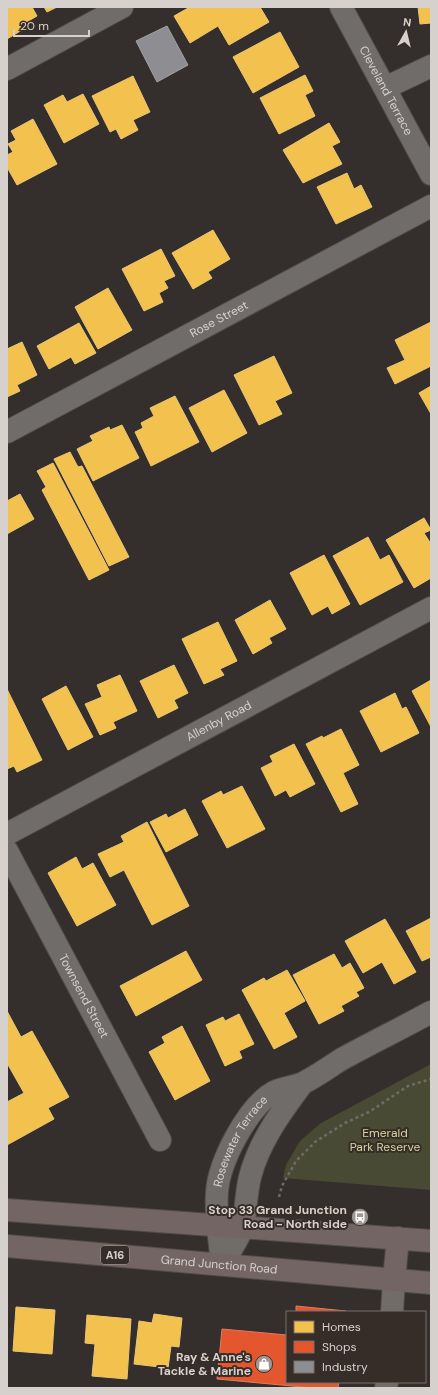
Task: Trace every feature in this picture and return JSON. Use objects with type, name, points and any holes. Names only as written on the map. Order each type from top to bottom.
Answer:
[{"type":"highway","points":[[7,1210],[431,1241]]},
{"type":"highway","points":[[394,1280],[398,1238]]},
{"type":"highway","name":"Grand Junction Road","points":[[7,1246],[431,1283]]},
{"type":"street","points":[[7,69],[122,7]]},
{"type":"street","name":"Cleveland Terrace","points":[[341,7],[431,174]]},
{"type":"street","points":[[385,88],[431,66]]},
{"type":"street","name":"Rose Street","points":[[7,432],[431,206]]},
{"type":"street","name":"Allenby Road","points":[[7,834],[431,608]]},
{"type":"street","name":"Townsend Street","points":[[7,851],[160,1140]]},
{"type":"street","name":"Rosewater Terrace","points":[[222,1264],[216,1191],[223,1165],[232,1143],[258,1104],[275,1092],[302,1084],[343,1059],[431,1012]]},
{"type":"street","name":"Rosewater Terrace","points":[[222,1264],[242,1228],[250,1178],[268,1133],[279,1115],[302,1084]]},
{"type":"street","points":[[392,1311],[394,1280]]},
{"type":"path","points":[[279,1197],[282,1186],[296,1161],[315,1142],[345,1123],[369,1112],[408,1086],[431,1079]]},
{"type":"green space","name":"Emerald Park Reserve","points":[[431,1064],[431,1190],[283,1178],[286,1165],[300,1141],[321,1123]]},
{"type":"building: Homes","points":[[7,7],[32,7],[37,16],[20,26],[22,30],[7,39]]},
{"type":"building: Homes","points":[[44,7],[57,7],[47,12]]},
{"type":"building: Homes","points":[[190,7],[260,7],[269,22],[229,45],[218,26],[190,43],[174,16]]},
{"type":"building: Homes","points":[[418,7],[431,7],[431,23],[420,24]]},
{"type":"building: Homes","points":[[280,32],[299,67],[253,93],[233,57]]},
{"type":"building: Homes","points":[[305,75],[313,91],[305,95],[315,116],[279,134],[260,98]]},
{"type":"building: Homes","points":[[133,76],[150,112],[133,120],[138,130],[121,139],[116,129],[110,132],[92,96]]},
{"type":"building: Homes","points":[[83,94],[99,124],[64,143],[44,105],[63,95],[67,102]]},
{"type":"building: Homes","points":[[33,119],[57,164],[17,185],[7,167],[7,155],[13,152],[8,144],[16,140],[11,131]]},
{"type":"building: Homes","points":[[329,123],[340,142],[332,146],[342,164],[303,183],[283,150]]},
{"type":"building: Homes","points":[[347,173],[354,189],[361,185],[372,207],[336,224],[317,187]]},
{"type":"building: Homes","points":[[213,230],[230,259],[208,272],[212,278],[193,289],[172,253]]},
{"type":"building: Homes","points":[[161,249],[175,276],[164,281],[168,288],[159,293],[163,302],[144,311],[122,269]]},
{"type":"building: Homes","points":[[108,288],[132,330],[98,349],[75,307]]},
{"type":"building: Homes","points":[[431,322],[431,366],[395,384],[387,368],[405,360],[395,340]]},
{"type":"building: Homes","points":[[79,323],[96,353],[75,364],[71,357],[49,369],[37,346]]},
{"type":"building: Homes","points":[[22,342],[37,375],[17,385],[20,391],[7,397],[7,349]]},
{"type":"building: Homes","points":[[274,356],[292,393],[275,401],[282,414],[259,425],[234,375]]},
{"type":"building: Homes","points":[[431,386],[431,414],[419,393]]},
{"type":"building: Homes","points":[[224,390],[247,433],[212,452],[189,408]]},
{"type":"building: Homes","points":[[175,396],[199,442],[151,466],[135,432],[143,428],[141,423],[154,416],[150,408]]},
{"type":"building: Homes","points":[[122,425],[139,458],[93,481],[77,449],[93,441],[90,436],[109,427],[110,430]]},
{"type":"building: Homes","points":[[70,452],[78,467],[82,466],[129,557],[109,566],[54,459]]},
{"type":"building: Homes","points":[[53,463],[109,570],[89,580],[42,490],[46,487],[37,471]]},
{"type":"building: Homes","points":[[20,494],[34,519],[7,534],[7,501]]},
{"type":"building: Homes","points":[[424,518],[431,530],[424,533],[431,544],[431,578],[414,588],[386,540]]},
{"type":"building: Homes","points":[[368,537],[380,560],[389,555],[403,582],[360,605],[333,556]]},
{"type":"building: Homes","points":[[324,555],[350,604],[332,614],[328,606],[312,615],[290,573]]},
{"type":"building: Homes","points":[[270,600],[286,629],[269,638],[272,643],[253,654],[235,620]]},
{"type":"building: Homes","points":[[218,622],[237,661],[220,669],[224,675],[204,684],[182,639]]},
{"type":"building: Homes","points":[[174,665],[188,693],[174,700],[178,708],[158,718],[140,681]]},
{"type":"building: Homes","points":[[120,675],[137,711],[113,722],[116,728],[100,735],[85,704],[102,697],[97,685]]},
{"type":"building: Homes","points":[[431,680],[431,727],[412,691]]},
{"type":"building: Homes","points":[[66,686],[93,737],[68,750],[42,699]]},
{"type":"building: Homes","points":[[7,689],[42,760],[17,772],[14,766],[7,769]]},
{"type":"building: Homes","points":[[395,693],[402,709],[406,707],[419,733],[381,752],[360,711]]},
{"type":"building: Homes","points":[[341,729],[359,765],[343,773],[358,804],[341,812],[306,744]]},
{"type":"building: Homes","points":[[294,744],[315,784],[290,797],[286,790],[275,796],[261,768],[273,762],[270,756]]},
{"type":"building: Homes","points":[[242,786],[265,829],[227,848],[202,801],[221,791],[223,795]]},
{"type":"building: Homes","points":[[185,809],[198,835],[166,852],[150,822],[166,814],[168,818]]},
{"type":"building: Homes","points":[[147,822],[189,906],[152,925],[124,870],[110,877],[98,854],[124,842],[121,836]]},
{"type":"building: Homes","points":[[76,857],[82,869],[93,863],[116,905],[77,926],[48,873]]},
{"type":"building: Homes","points":[[431,918],[431,957],[422,961],[406,931]]},
{"type":"building: Homes","points":[[385,919],[416,972],[394,984],[382,962],[363,973],[345,941]]},
{"type":"building: Homes","points":[[186,951],[202,980],[136,1016],[120,986]]},
{"type":"building: Homes","points":[[334,954],[342,968],[350,963],[364,988],[356,992],[359,996],[341,1006],[344,1011],[319,1024],[293,975]]},
{"type":"building: Homes","points":[[287,970],[305,1001],[284,1013],[297,1037],[274,1049],[242,990],[264,978],[266,981]]},
{"type":"building: Homes","points":[[7,1011],[21,1037],[32,1031],[69,1097],[48,1108],[54,1119],[7,1145],[7,1102],[24,1093],[7,1063]]},
{"type":"building: Homes","points":[[239,1014],[254,1044],[239,1051],[242,1058],[225,1066],[206,1025],[223,1017],[225,1021]]},
{"type":"building: Homes","points":[[182,1026],[210,1081],[175,1100],[149,1052],[165,1043],[162,1037]]},
{"type":"building: Homes","points":[[16,1307],[55,1310],[52,1354],[13,1351]]},
{"type":"building: Homes","points":[[154,1314],[182,1318],[179,1347],[171,1346],[168,1368],[134,1364],[139,1321],[152,1323]]},
{"type":"building: Homes","points":[[87,1315],[131,1319],[127,1379],[92,1376],[95,1344],[85,1343]]},
{"type":"building: Shops","points":[[296,1306],[346,1311],[296,1311]]},
{"type":"building: Shops","points":[[222,1329],[286,1335],[286,1383],[339,1383],[338,1388],[313,1388],[217,1379]]},
{"type":"building: Industry","points":[[167,26],[188,65],[157,82],[136,41]]},
{"type":"place","name":"Stop 33 Grand Junction Road - North side","points":[[360,1217]]},
{"type":"place","name":"Ray & Anne's Tackle & Marine","points":[[264,1364]]}]
